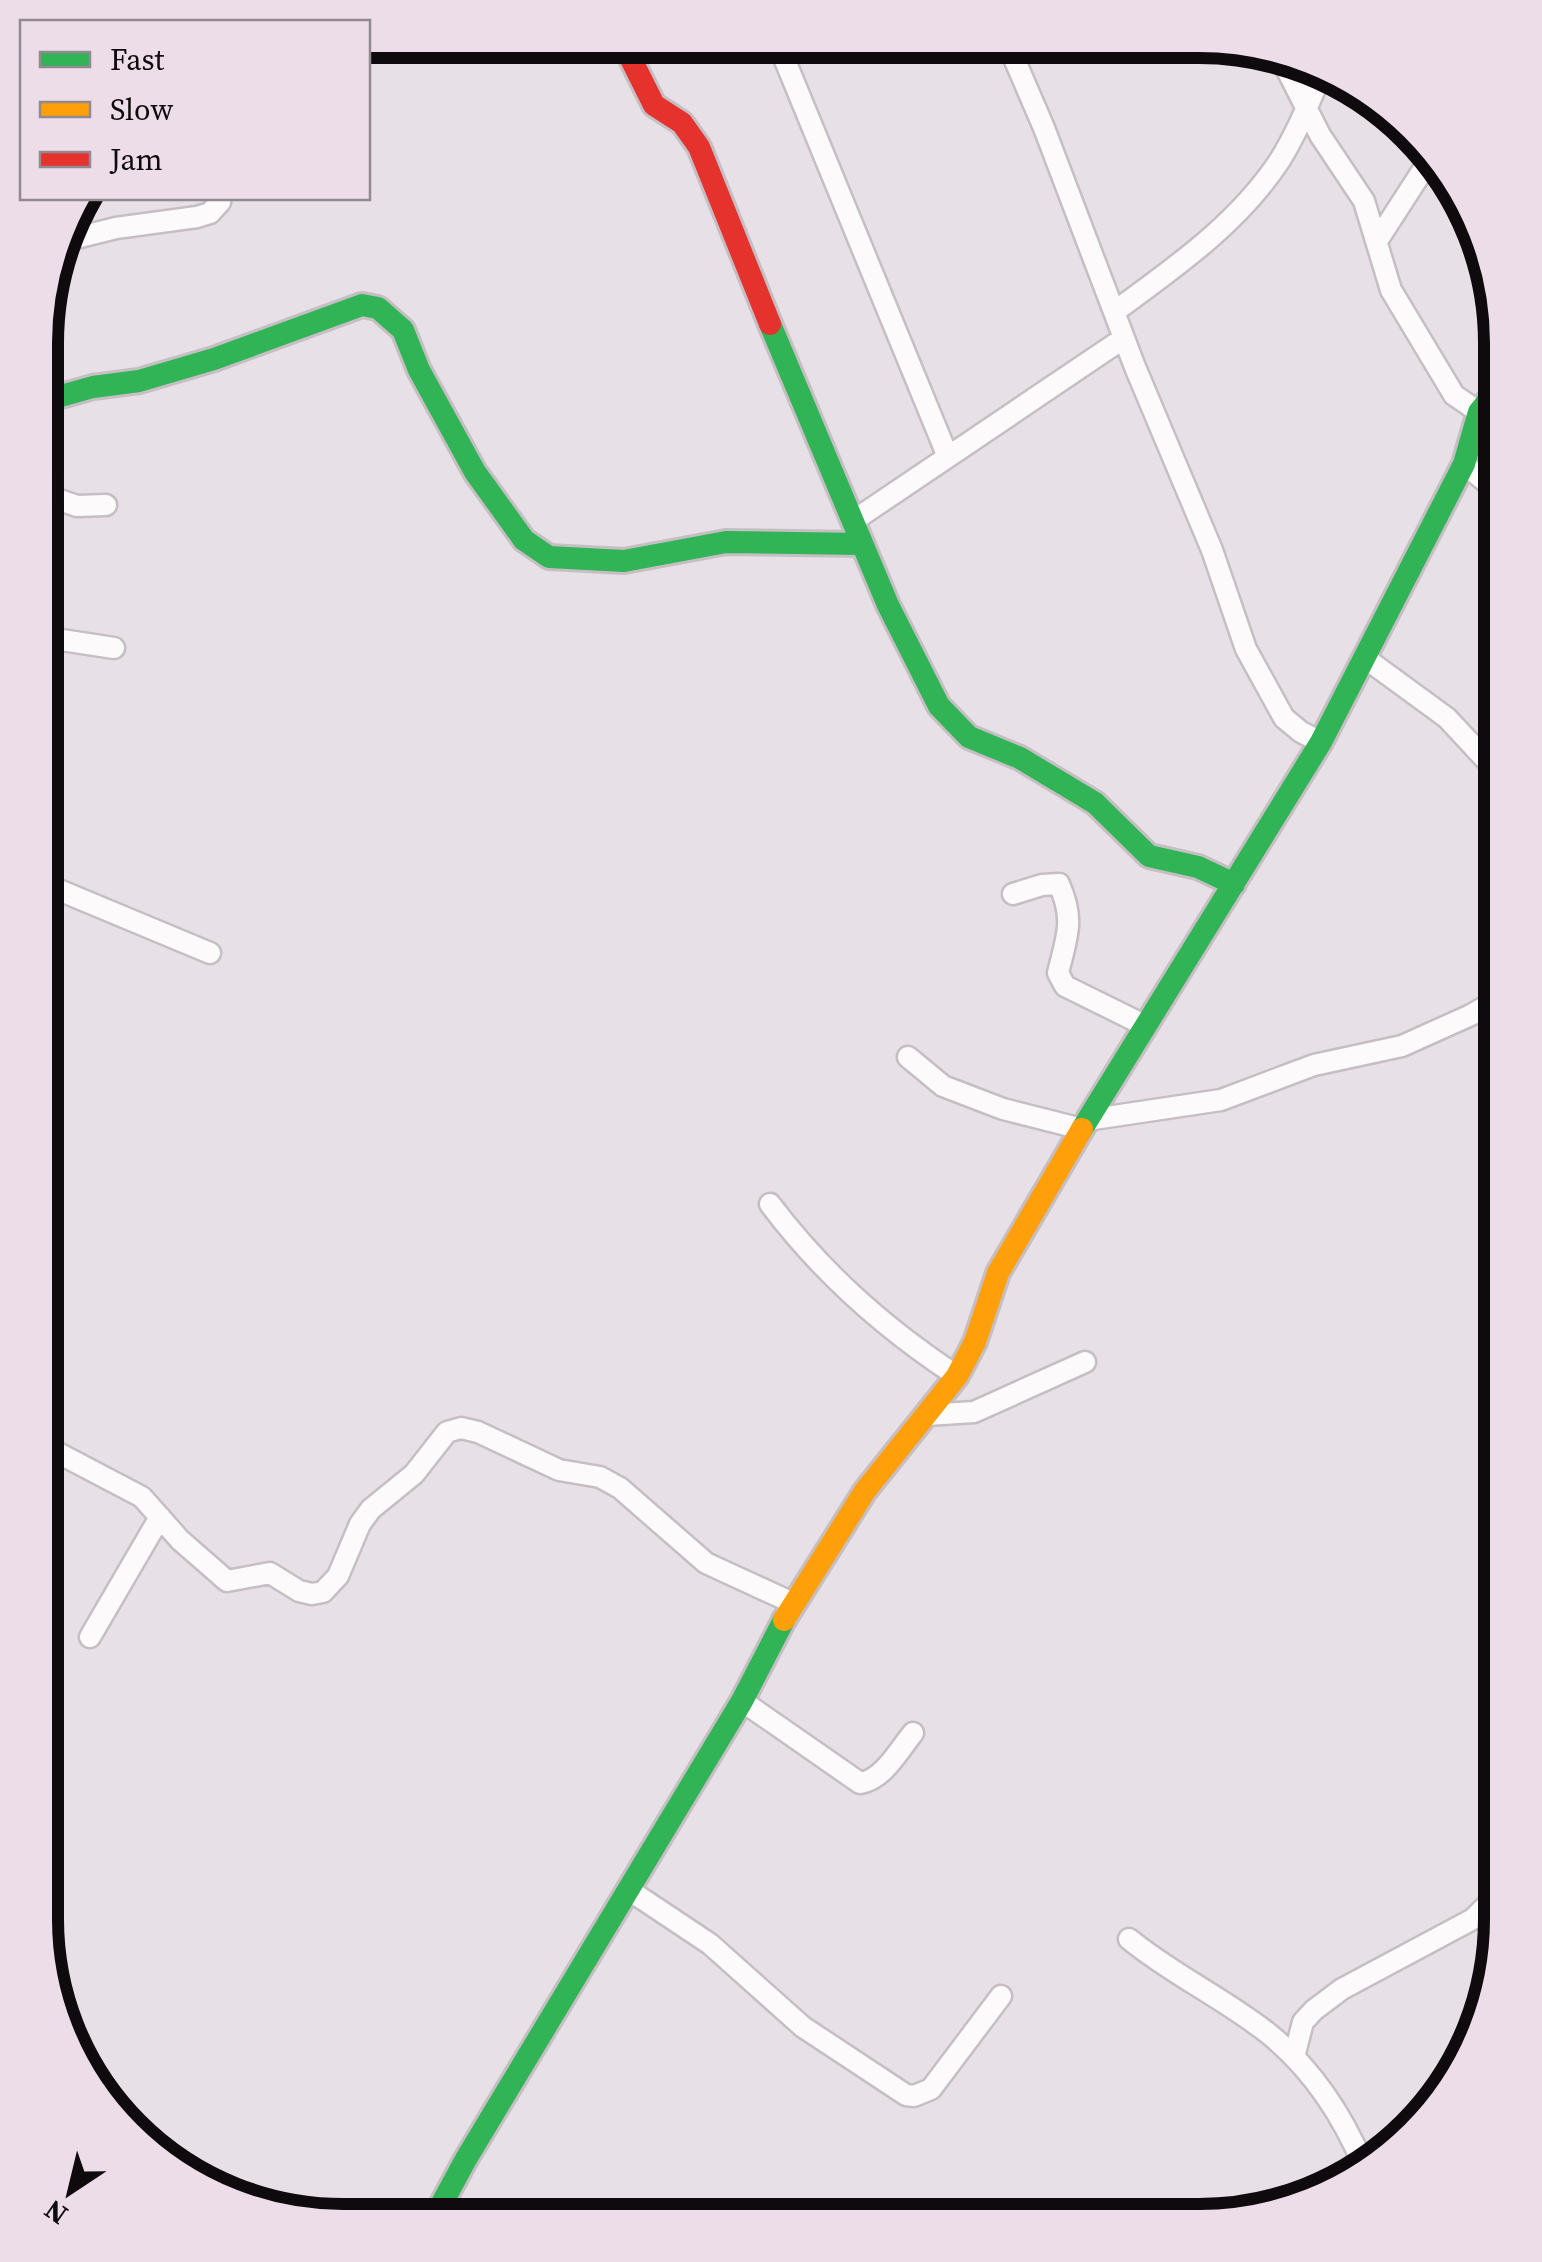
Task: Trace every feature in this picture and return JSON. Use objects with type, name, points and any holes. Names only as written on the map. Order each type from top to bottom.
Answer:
[{"type":"street","points":[[630,58],[654,105],[682,123],[699,147],[888,605],[940,706],[969,737],[1061,779],[1095,803],[1149,856],[1198,867],[1234,884]]},
{"type":"street","points":[[784,58],[948,457]]},
{"type":"street","points":[[1014,58],[1212,550],[1246,649],[1284,718],[1322,742]]},
{"type":"street","points":[[1288,72],[1364,201],[1392,290],[1454,394],[1479,412]]},
{"type":"street","points":[[1114,312],[1194,254],[1229,220],[1279,162],[1317,83]]},
{"type":"street","points":[[1376,241],[1424,168]]},
{"type":"street","points":[[78,237],[197,217],[210,213],[219,200]]},
{"type":"street","points":[[58,397],[214,359],[362,305],[378,308],[403,330],[419,370],[475,472],[524,540],[549,558],[624,560],[726,542],[862,544]]},
{"type":"street","points":[[853,521],[1124,338]]},
{"type":"street","points":[[442,2204],[742,1701],[792,1603],[865,1492],[957,1376],[976,1342],[998,1273],[1084,1124],[1322,742],[1464,464],[1484,406]]},
{"type":"street","points":[[1464,464],[1484,480]]},
{"type":"street","points":[[58,499],[77,506],[106,505]]},
{"type":"street","points":[[58,639],[114,648]]},
{"type":"street","points":[[1365,658],[1447,718],[1484,758]]},
{"type":"street","points":[[1012,894],[1060,884],[1071,924],[1058,972],[1060,980],[1146,1026]]},
{"type":"street","points":[[58,890],[210,953]]},
{"type":"street","points":[[908,1057],[942,1086],[1002,1109],[1084,1124],[1220,1100],[1314,1066],[1402,1046],[1484,1006]]},
{"type":"street","points":[[770,1204],[847,1292],[923,1354],[957,1376]]},
{"type":"street","points":[[927,1415],[974,1412],[1085,1362]]},
{"type":"street","points":[[58,1453],[132,1490],[227,1581],[270,1572],[299,1591],[312,1594],[322,1592],[338,1576],[360,1524],[371,1509],[414,1474],[447,1432],[461,1428],[478,1432],[559,1470],[600,1477],[620,1488],[706,1562],[792,1603]]},
{"type":"street","points":[[90,1637],[160,1517]]},
{"type":"street","points":[[742,1701],[860,1782],[870,1782],[879,1775],[914,1733]]},
{"type":"street","points":[[629,1890],[710,1944],[804,2027],[906,2095],[931,2089],[1001,1996]]},
{"type":"street","points":[[1294,2057],[1303,2022],[1314,2010],[1342,1989],[1472,1919],[1484,1908]]},
{"type":"street","points":[[1128,1939],[1162,1966],[1247,2018],[1294,2057],[1317,2084],[1359,2155]]},
{"type":"traffic: fast","points":[[58,397],[139,381],[214,359],[362,305],[378,308],[403,330],[419,370],[475,472],[524,540],[549,557],[624,561],[726,542],[862,544]]},
{"type":"traffic: fast","points":[[770,324],[888,605],[939,706],[969,737],[1020,758],[1095,803],[1149,856],[1198,867],[1234,884]]},
{"type":"traffic: fast","points":[[1082,1129],[1321,742],[1464,464],[1484,406]]},
{"type":"traffic: fast","points":[[442,2204],[742,1701],[784,1620]]},
{"type":"traffic: slow","points":[[784,1620],[865,1491],[957,1376],[975,1342],[998,1273],[1082,1129]]},
{"type":"traffic: jam","points":[[630,58],[654,105],[682,123],[699,147],[770,324]]}]
